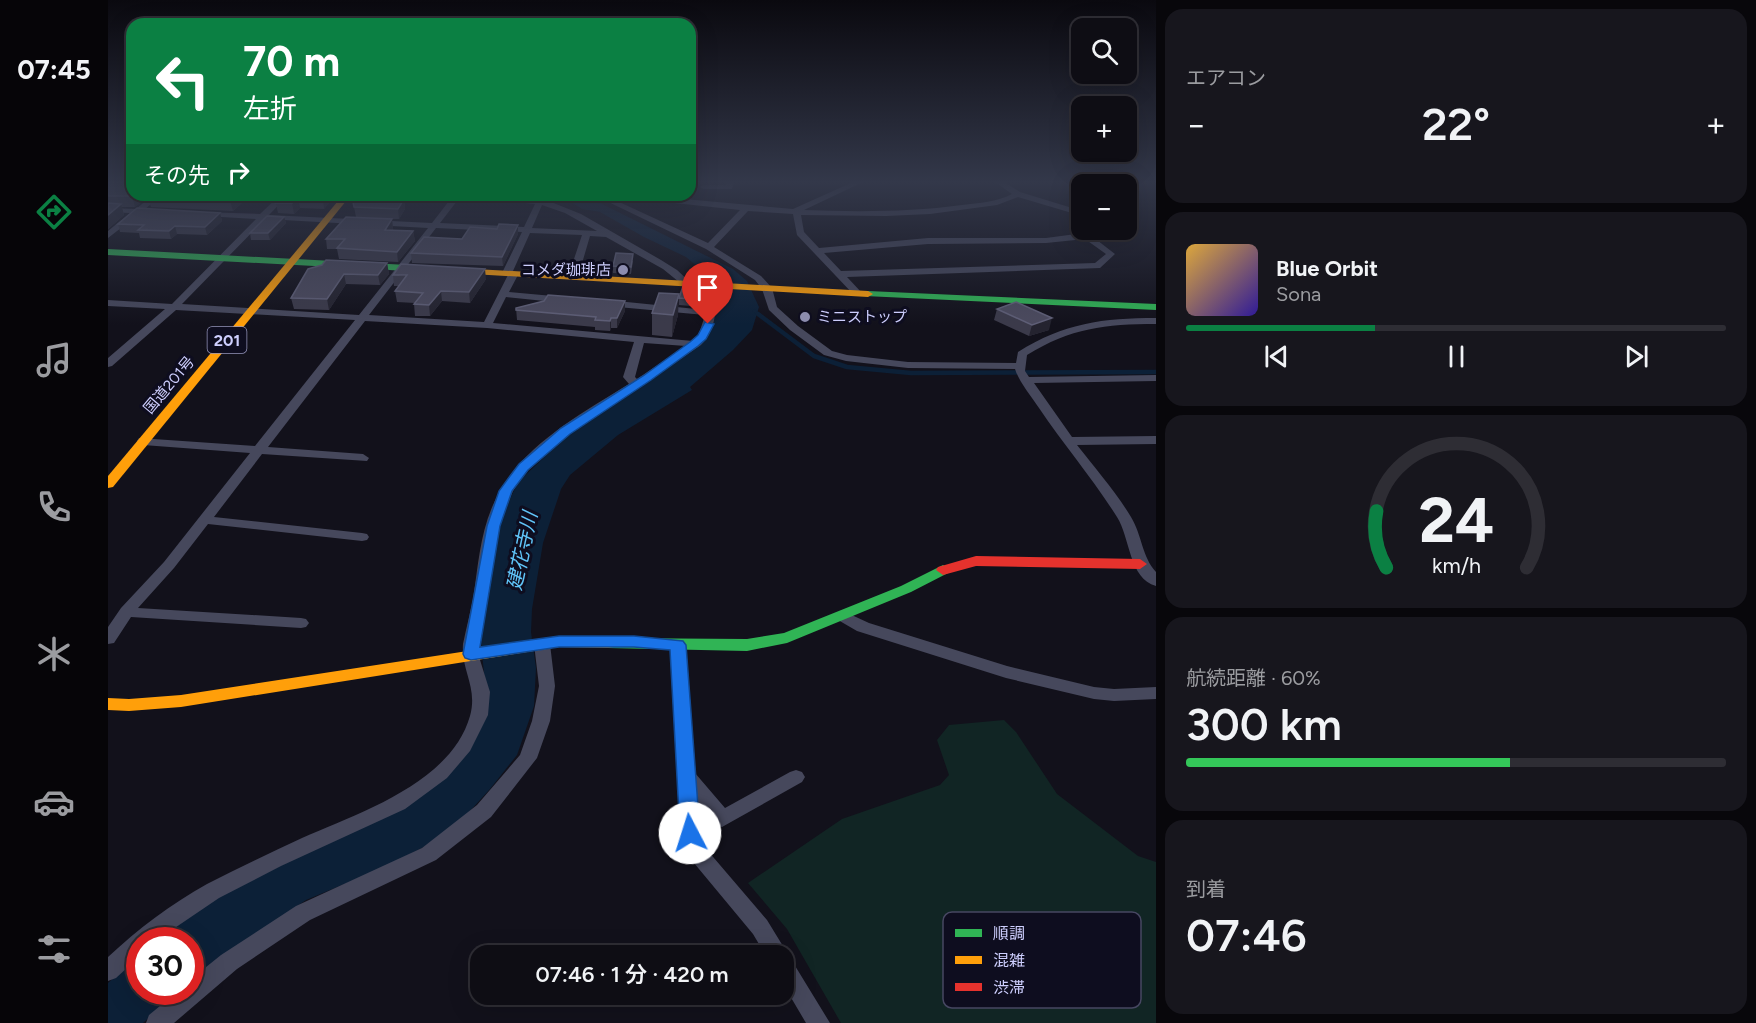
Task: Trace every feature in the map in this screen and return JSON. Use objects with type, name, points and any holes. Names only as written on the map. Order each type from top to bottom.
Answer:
[{"type":"main road","name":"国道201号","points":[[108,484],[318,230]]},
{"type":"main road","points":[[108,252],[712,286],[1156,306]]},
{"type":"main road","points":[[108,704],[129,705],[181,701],[559,642],[747,645],[787,638],[843,616],[950,567],[976,561],[1140,564]]},
{"type":"street","points":[[108,364],[175,306],[251,230]]},
{"type":"street","points":[[108,639],[126,612],[169,565],[205,520],[431,230]]},
{"type":"street","points":[[522,230],[607,234]]},
{"type":"street","points":[[487,325],[503,294],[527,230]]},
{"type":"street","points":[[599,230],[680,275],[687,284]]},
{"type":"street","points":[[672,230],[709,247],[758,278],[777,314],[820,349],[836,356],[927,366],[1020,366]]},
{"type":"street","points":[[709,247],[725,230]]},
{"type":"street","points":[[800,230],[857,293]]},
{"type":"street","points":[[573,277],[587,233]]},
{"type":"street","points":[[817,251],[926,241],[1071,238]]},
{"type":"street","points":[[842,274],[1097,266],[1111,254],[1092,240]]},
{"type":"street","points":[[161,927],[212,892],[274,860],[398,804],[446,769],[465,745],[478,720],[482,697],[475,654],[494,526],[506,491],[523,467],[565,431],[636,385],[703,337],[711,313],[712,286]]},
{"type":"street","points":[[503,294],[572,300]]},
{"type":"street","points":[[596,302],[711,313]]},
{"type":"street","points":[[108,303],[487,325],[694,344]]},
{"type":"street","points":[[1156,321],[1115,320],[1086,324],[1038,343],[1022,354],[1020,366],[1020,371],[1068,441],[1125,518],[1136,543],[1140,564],[1156,581]]},
{"type":"street","points":[[636,385],[629,377],[640,339]]},
{"type":"street","points":[[1028,380],[1156,378]]},
{"type":"street","points":[[1068,441],[1156,440]]},
{"type":"street","points":[[143,441],[363,458]]},
{"type":"street","points":[[205,520],[362,537]]},
{"type":"street","points":[[126,612],[300,623]]},
{"type":"street","points":[[843,616],[863,627],[1017,675],[1094,693],[1114,695],[1156,693]]},
{"type":"street","points":[[157,1023],[229,962],[303,913],[429,854],[484,811],[528,758],[541,721],[547,686],[540,645]]},
{"type":"street","points":[[678,645],[690,833],[701,857],[760,927],[771,945]]},
{"type":"street","points":[[686,773],[722,819],[796,777]]},
{"type":"street","points":[[108,970],[126,954]]},
{"type":"street","points":[[794,982],[819,1023]]},
{"type":"green space","points":[[1004,720],[1016,732],[1057,794],[1138,856],[1156,862],[1156,1023],[841,1023],[787,929],[748,883],[842,819],[940,785],[949,775],[937,740],[949,725]]},
{"type":"water","points":[[631,230],[654,230],[733,269],[747,281],[759,307],[752,330],[733,350],[690,387],[692,390],[618,435],[570,475],[561,489],[543,543],[532,609],[531,632],[536,668],[534,706],[517,755],[460,822],[422,848],[383,868],[306,900],[204,970],[204,927],[174,927],[219,897],[407,801],[470,742],[486,693],[481,643],[495,549],[505,508],[519,481],[571,432],[697,345],[715,291],[711,278],[686,257]]},
{"type":"water","points":[[126,967],[126,1005],[163,1005],[143,1023],[108,1023],[108,983]]},
{"type":"building","points":[[138,230],[171,230],[169,231]]},
{"type":"building","points":[[253,230],[271,230],[268,233],[250,233]]},
{"type":"building","points":[[334,230],[413,231],[397,252],[337,248],[345,239],[326,239]]},
{"type":"building","points":[[468,230],[516,230],[502,257],[411,253],[424,237],[462,239]]},
{"type":"building","points":[[616,253],[633,254],[631,267],[613,266]]},
{"type":"building","points":[[326,260],[387,263],[378,275],[344,274],[327,299],[291,298],[308,269],[322,265]]},
{"type":"building","points":[[401,264],[485,269],[469,292],[441,291],[429,305],[414,304],[423,293],[395,291],[407,275],[393,275]]},
{"type":"building","points":[[683,286],[705,287],[703,300],[679,298]]},
{"type":"building","points":[[659,293],[679,294],[673,315],[652,313]]},
{"type":"building","points":[[548,295],[625,301],[617,318],[611,318],[610,321],[595,320],[596,317],[516,310],[516,308],[544,301]]},
{"type":"building","points":[[1016,302],[1052,318],[1032,325],[997,309]]},
{"type":"waterway","name":"建花寺川","points":[[754,311],[760,315]]},
{"type":"waterway","points":[[758,314],[814,356],[847,367],[911,373],[1156,372]]},
{"type":"traffic: fast","points":[[108,252],[426,269]]},
{"type":"traffic: fast","points":[[868,294],[1156,307]]},
{"type":"traffic: fast","points":[[608,643],[747,645],[787,638],[906,589],[943,570]]},
{"type":"traffic: slow","points":[[108,484],[318,230]]},
{"type":"traffic: slow","points":[[458,271],[868,294]]},
{"type":"traffic: slow","points":[[108,704],[129,705],[181,701],[559,642],[608,643]]},
{"type":"traffic: jam","points":[[943,570],[976,561],[1140,564]]},
{"type":"place","name":"コメダ珈琲店","points":[[623,270]]},
{"type":"place","name":"ミニストップ","points":[[805,317]]},
{"type":"route","points":[[690,833],[678,645],[634,642],[559,642],[471,654],[494,526],[506,491],[514,479],[523,467],[565,431],[647,378],[703,337],[708,324]]}]
